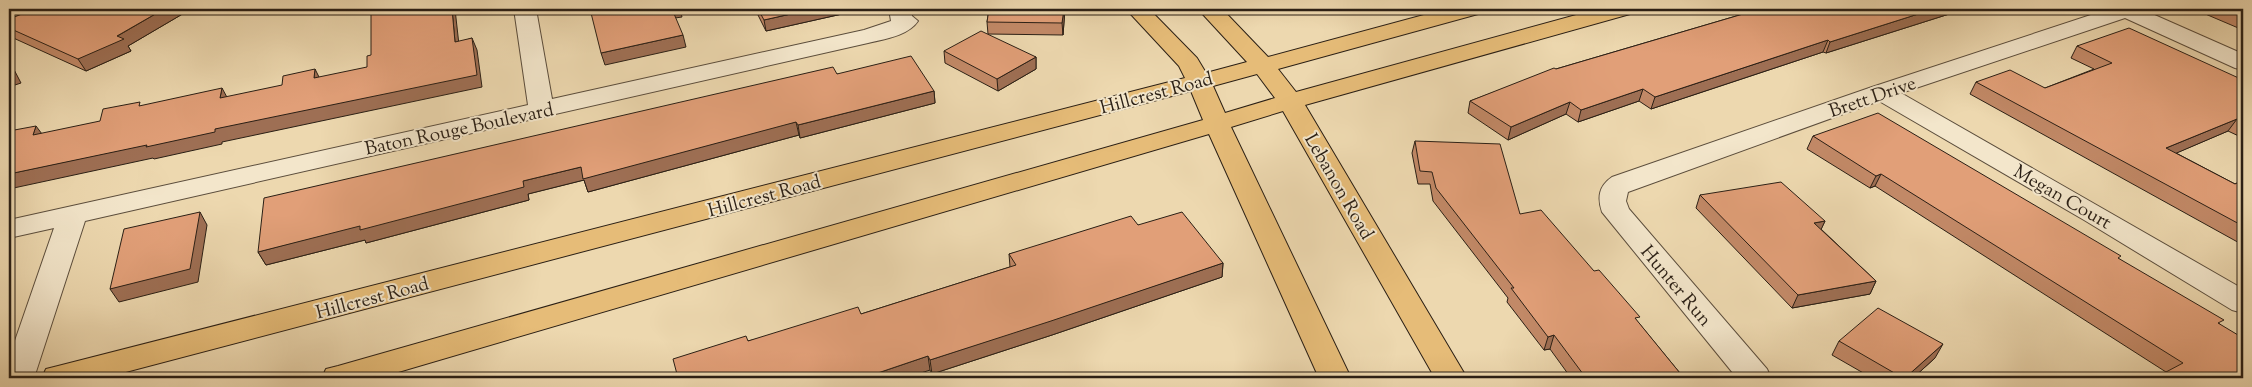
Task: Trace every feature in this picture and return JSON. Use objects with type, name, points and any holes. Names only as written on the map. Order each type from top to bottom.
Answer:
[{"type":"main road","points":[[1136,9],[1189,63],[1199,81],[1216,124],[1335,378]]},
{"type":"main road","name":"Lebanon Road","points":[[1209,9],[1236,34],[1264,65],[1290,101],[1451,378]]},
{"type":"main road","name":"Hillcrest Road","points":[[58,378],[1264,65],[1470,9]]},
{"type":"main road","points":[[338,378],[1290,101],[1622,9]]},
{"type":"street","points":[[525,9],[541,110]]},
{"type":"street","points":[[2127,9],[2243,63]]},
{"type":"street","name":"Brett Drive","points":[[1615,188],[1622,183],[1880,92],[2127,9]]},
{"type":"street","name":"Baton Rouge Boulevard","points":[[9,229],[868,36],[890,30],[904,15]]},
{"type":"street","name":"Megan Court","points":[[1880,92],[2102,218],[2243,302]]},
{"type":"street","name":"Hunter Run","points":[[1615,188],[1612,201],[1616,212],[1755,378]]},
{"type":"street","points":[[18,378],[73,214]]},
{"type":"building","points":[[35,9],[164,9],[117,36],[124,39],[78,59],[9,28],[9,19]]},
{"type":"building","points":[[371,9],[452,9],[455,42],[472,38],[477,75],[215,129],[215,132],[146,147],[147,145],[9,174],[9,131],[36,126],[33,135],[100,121],[103,109],[140,102],[139,106],[222,88],[220,98],[282,85],[283,76],[315,69],[314,78],[367,67],[367,56],[371,55]]},
{"type":"building","points":[[590,9],[672,9],[683,35],[601,53]]},
{"type":"building","points":[[758,9],[813,9],[764,20]]},
{"type":"building","points":[[989,9],[1064,9],[1062,23],[987,22]]},
{"type":"building","points":[[1760,9],[1934,9],[1830,42],[1828,40],[1655,97],[1643,89],[1581,110],[1570,102],[1511,127],[1470,101],[1554,68],[1556,69]]},
{"type":"building","points":[[2227,9],[2243,9],[2243,16]]},
{"type":"building","points":[[2129,28],[2243,80],[2243,122],[2237,119],[2166,148],[2235,184],[2243,180],[2243,226],[1976,82],[2010,70],[2045,88],[2112,63],[2077,46]]},
{"type":"building","points":[[981,31],[1036,57],[997,79],[944,51]]},
{"type":"building","points":[[911,56],[934,91],[798,125],[796,122],[583,179],[581,167],[523,181],[524,187],[360,230],[360,226],[258,252],[264,198],[833,67],[837,74]]},
{"type":"building","points":[[9,63],[13,71],[9,73]]},
{"type":"building","points":[[1878,113],[2121,256],[2118,258],[2224,320],[2218,323],[2243,338],[2243,378],[2176,378],[2166,372],[2183,363],[1881,174],[1876,176],[1813,136]]},
{"type":"building","points":[[1415,141],[1500,144],[1520,214],[1541,210],[1594,271],[1599,270],[1640,317],[1635,318],[1684,378],[1586,378],[1554,335],[1548,337],[1511,288],[1514,288],[1436,188],[1432,172],[1420,171]]},
{"type":"building","points":[[1781,182],[1825,221],[1814,223],[1876,281],[1798,295],[1700,195]]},
{"type":"building","points":[[200,212],[190,269],[110,289],[124,229]]},
{"type":"building","points":[[1182,212],[1223,263],[930,360],[928,356],[863,378],[678,378],[673,359],[746,336],[748,341],[858,307],[861,314],[1016,265],[1009,254],[1131,216],[1138,225]]},
{"type":"building","points":[[1878,308],[1943,344],[1905,378],[1839,341]]}]
